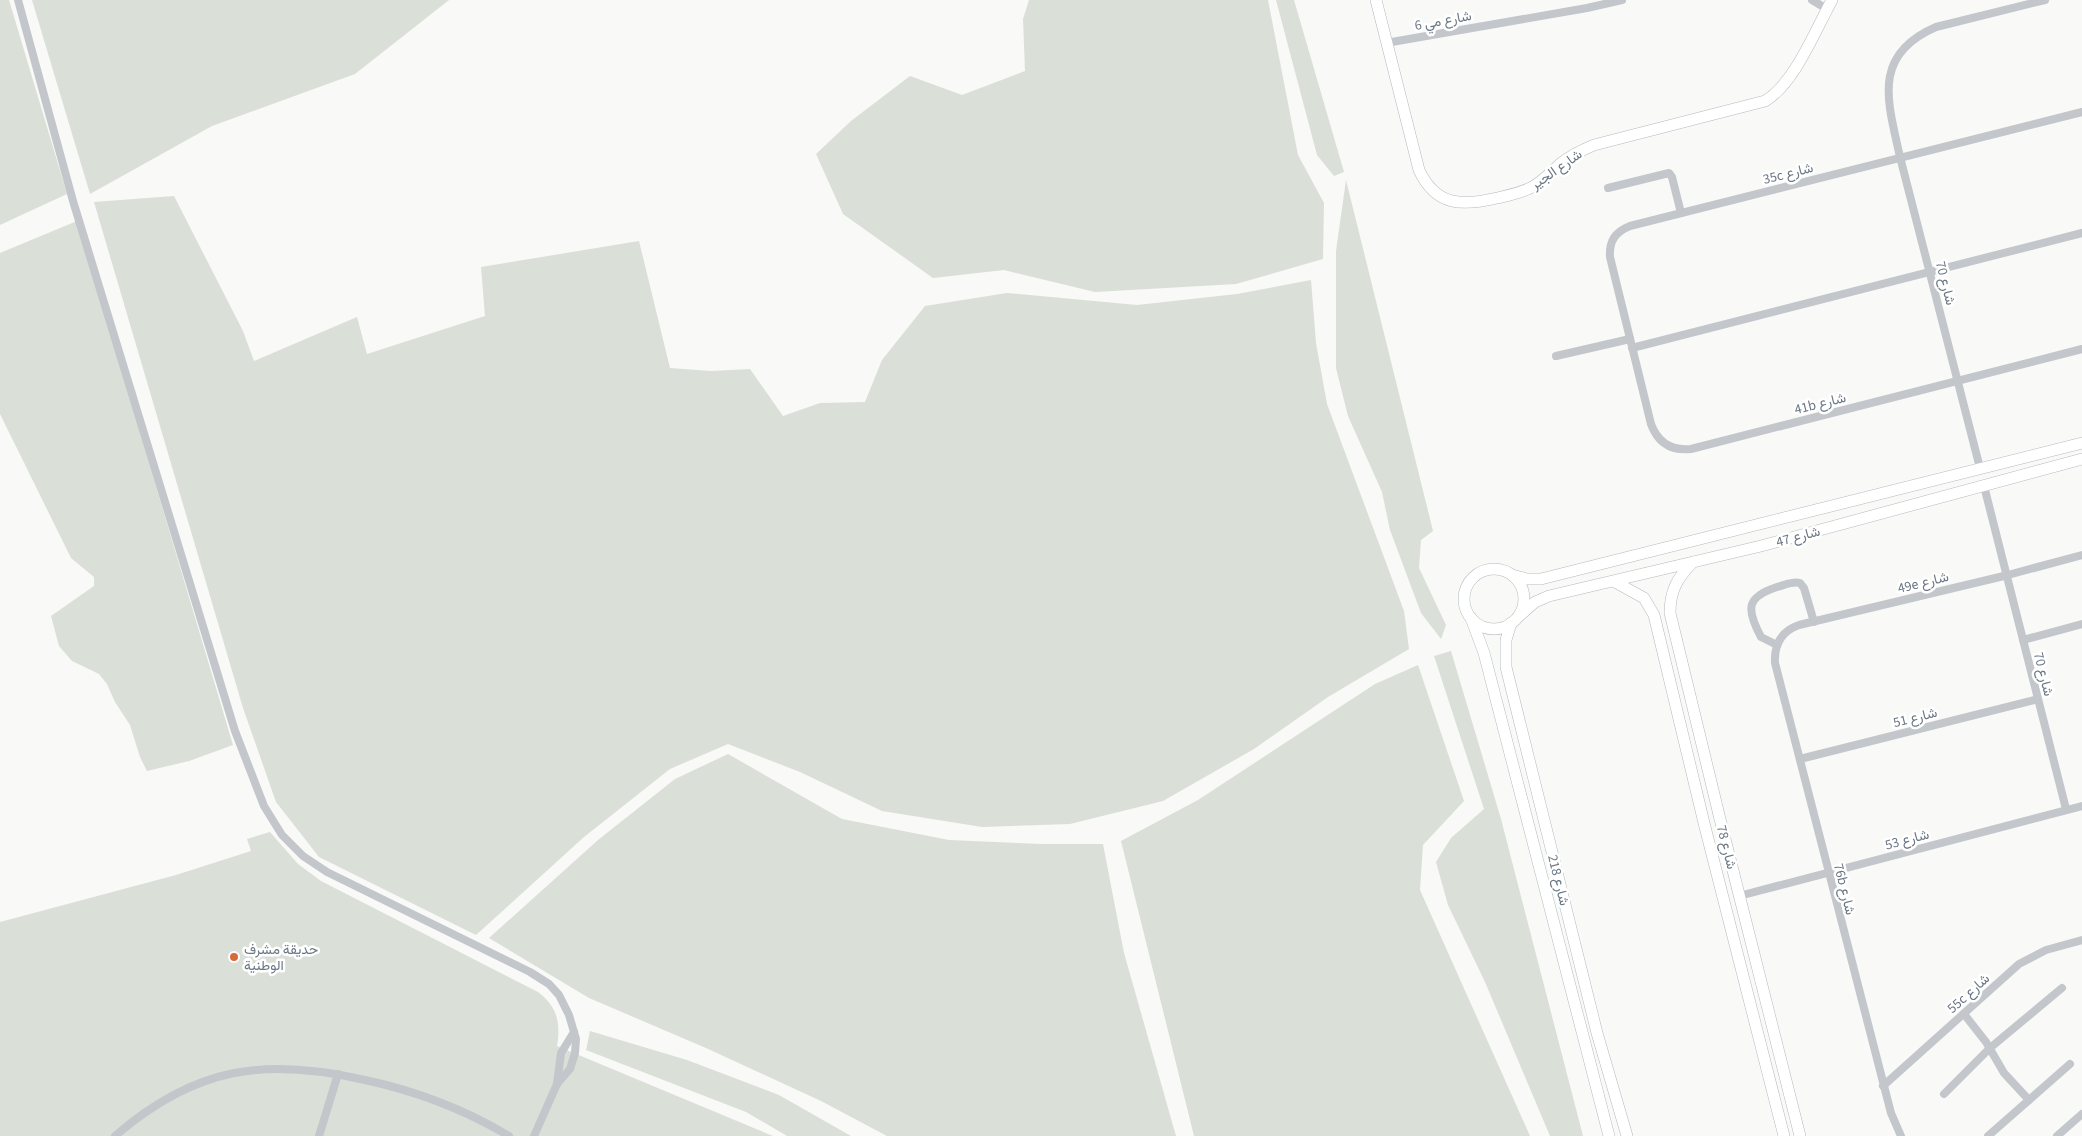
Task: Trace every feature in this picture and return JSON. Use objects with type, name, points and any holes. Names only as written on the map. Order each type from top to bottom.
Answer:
[{"type":"street","points":[[18,0],[73,201],[235,731],[264,806],[282,835],[292,846],[327,872],[543,980],[554,989],[563,1001],[574,1032],[576,1046],[570,1069],[557,1084]]},
{"type":"street","name":"شارع الجير","points":[[1376,0],[1416,159],[1424,180],[1431,189],[1445,199],[1462,204],[1473,204],[1525,190],[1541,182],[1568,158],[1594,145],[1765,101],[1785,84],[1829,4]]},
{"type":"street","name":"شارع مي 6","points":[[1386,43],[1593,7],[1622,0]]},
{"type":"street","points":[[1812,0],[1829,4]]},
{"type":"street","name":"شارع 70","points":[[1980,468],[1900,157],[1889,105],[1889,84],[1894,63],[1902,51],[1923,33],[1936,27],[2045,0]]},
{"type":"street","name":"35c شارع","points":[[1632,348],[1610,257],[1612,241],[1623,229],[2082,112]]},
{"type":"street","points":[[1608,188],[1670,173],[1681,213]]},
{"type":"street","points":[[1632,348],[2082,233]]},
{"type":"street","points":[[1556,356],[1630,339]]},
{"type":"street","name":"41b شارع","points":[[1632,348],[1654,431],[1663,443],[1676,449],[1684,450],[2082,349]]},
{"type":"street","name":"شارع 47","points":[[1512,575],[1526,579],[1541,579],[2082,443]]},
{"type":"street","name":"شارع 47","points":[[1514,620],[1535,602],[1549,596],[1616,582],[2082,460]]},
{"type":"street","name":"شارع 70","points":[[1984,486],[2066,809]]},
{"type":"street","name":"49e شارع","points":[[1777,645],[1788,630],[1814,622],[2082,555]]},
{"type":"street","name":"شارع 78","points":[[1693,562],[1674,586],[1670,599],[1670,613],[1800,1136]]},
{"type":"street","points":[[1471,618],[1485,628],[1494,629],[1514,620],[1523,605],[1524,598],[1520,585],[1512,575],[1505,570],[1487,569],[1472,578],[1467,585],[1464,602],[1482,644],[1610,1136]]},
{"type":"street","name":"شارع 78","points":[[1616,582],[1644,598],[1654,615],[1729,923],[1784,1136]]},
{"type":"street","points":[[1777,645],[1761,637],[1751,609],[1753,601],[1761,593],[1794,582],[1800,583],[1804,588],[1814,622]]},
{"type":"street","name":"شارع 218","points":[[1514,620],[1505,649],[1506,667],[1597,1033],[1626,1136]]},
{"type":"street","points":[[2023,640],[2082,624]]},
{"type":"street","name":"76b شارع","points":[[1777,645],[1776,662],[1828,874],[1883,1086],[1891,1113],[1902,1136]]},
{"type":"street","name":"شارع 51","points":[[1800,759],[2038,699]]},
{"type":"street","name":"شارع 53","points":[[1739,896],[2082,806]]},
{"type":"street","points":[[1729,923],[1738,932],[1746,958],[1750,960],[1755,957]]},
{"type":"street","name":"55c شارع","points":[[1883,1086],[2028,959],[2055,946],[2082,940]]},
{"type":"street","points":[[1944,1094],[1990,1048],[2062,988]]},
{"type":"street","points":[[1964,1014],[1990,1048],[2004,1073],[2029,1100]]},
{"type":"street","points":[[1754,1018],[1759,1015],[1764,1019],[1778,1067],[1785,1078]]},
{"type":"street","points":[[534,1136],[557,1084],[561,1053],[574,1032]]},
{"type":"street","points":[[1988,1136],[2070,1064]]},
{"type":"street","points":[[114,1136],[159,1102],[188,1087],[220,1076],[252,1069],[281,1068],[310,1069],[385,1084],[456,1108],[509,1136]]},
{"type":"street","points":[[319,1136],[338,1074]]},
{"type":"street","points":[[2057,1136],[2082,1114]]},
{"type":"shaded area","points":[[0,0],[9,0],[67,194],[0,225]]},
{"type":"shaded area","points":[[32,0],[449,0],[355,74],[212,126],[90,194]]},
{"type":"shaded area","points":[[1029,0],[1268,0],[1298,155],[1324,203],[1323,259],[1236,284],[1095,292],[1004,270],[933,278],[843,214],[816,154],[851,121],[910,76],[962,95],[1025,71],[1023,19]]},
{"type":"shaded area","points":[[1276,0],[1294,0],[1344,172],[1334,176],[1317,155]]},
{"type":"shaded area","points":[[1346,180],[1433,531],[1421,540],[1419,568],[1446,625],[1441,639],[1421,613],[1390,530],[1382,492],[1348,416],[1336,368],[1336,251]]},
{"type":"shaded area","points":[[174,196],[243,331],[254,361],[357,317],[367,354],[485,316],[481,267],[639,241],[670,368],[711,371],[750,369],[783,416],[820,403],[865,402],[882,360],[925,306],[1007,293],[1137,305],[1237,294],[1311,280],[1316,343],[1327,404],[1404,611],[1409,649],[1328,697],[1254,749],[1163,801],[1070,824],[982,827],[882,811],[800,772],[728,744],[670,769],[584,837],[476,935],[319,857],[276,802],[243,708],[94,202]]},
{"type":"shaded area","points":[[77,221],[233,745],[189,761],[147,771],[140,757],[130,725],[115,702],[107,684],[99,674],[72,661],[59,646],[51,616],[94,586],[94,577],[71,558],[0,414],[0,253]]},
{"type":"shaded area","points":[[1451,651],[1501,819],[1583,1136],[1550,1136],[1485,982],[1448,905],[1436,862],[1451,838],[1484,809],[1434,656]]},
{"type":"shaded area","points":[[1418,665],[1464,801],[1423,845],[1420,890],[1530,1136],[1194,1136],[1121,841],[1198,800],[1375,684]]},
{"type":"shaded area","points":[[728,754],[842,819],[949,840],[1042,844],[1103,844],[1124,953],[1176,1136],[887,1136],[821,1101],[706,1048],[589,998],[489,938],[598,840],[675,779]]},
{"type":"shaded area","name":"حديقة مشرف الوطنية","points":[[270,832],[298,864],[321,881],[538,992],[550,1003],[556,1016],[558,1022],[557,1046],[773,1136],[0,1136],[0,922],[176,875],[251,851],[247,839]]},
{"type":"shaded area","points":[[590,1031],[687,1060],[779,1095],[851,1136],[787,1136],[746,1112],[586,1050]]},
{"type":"place","name":"حديقة مشرف الوطنية","points":[[234,957]]}]
